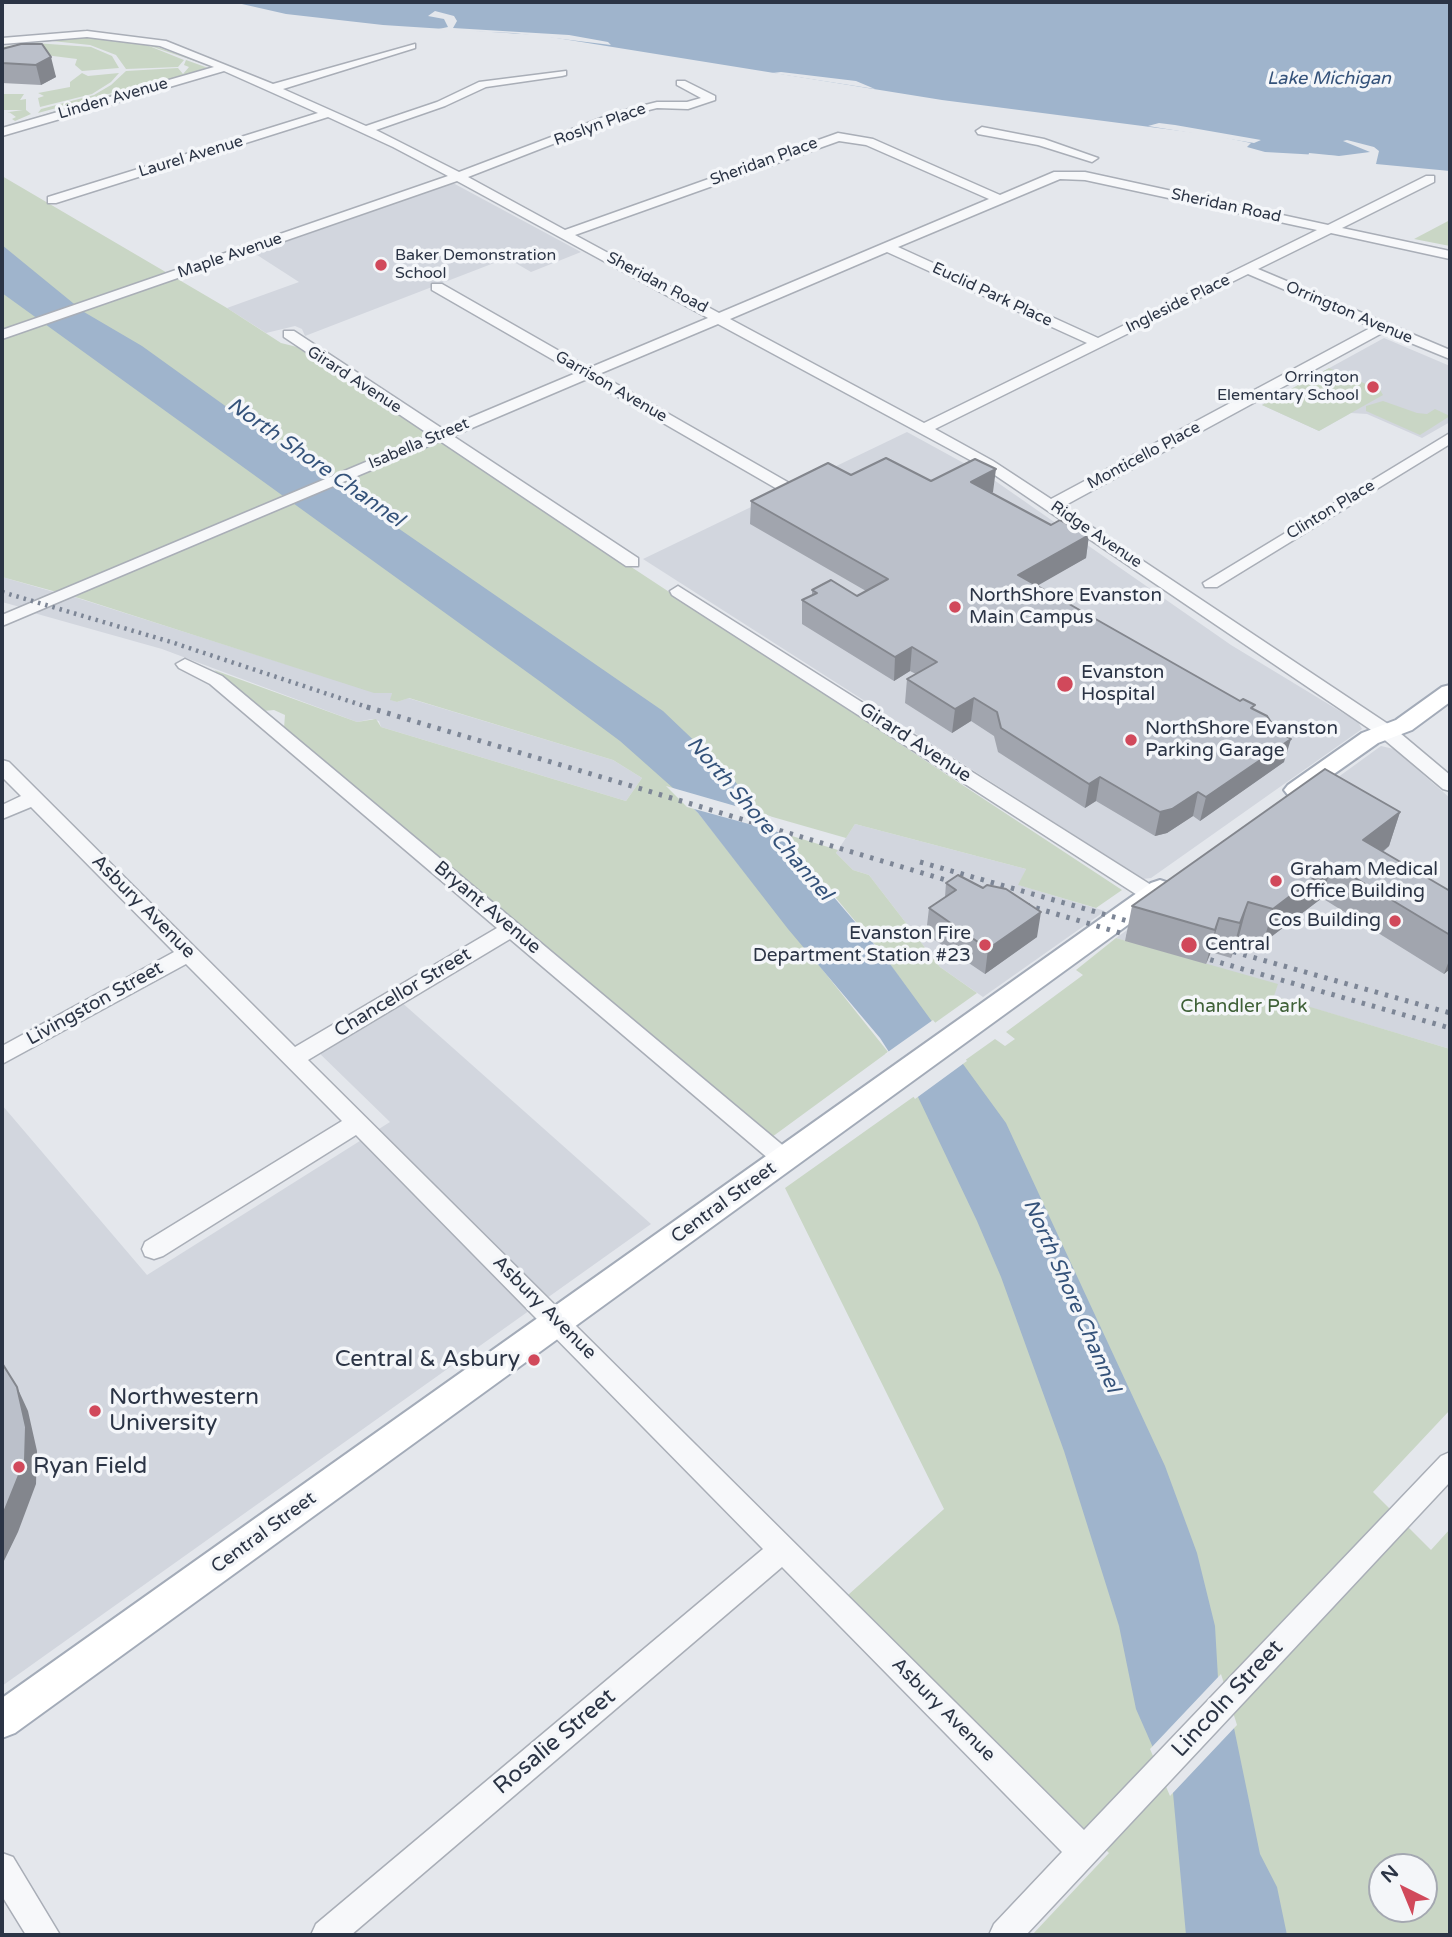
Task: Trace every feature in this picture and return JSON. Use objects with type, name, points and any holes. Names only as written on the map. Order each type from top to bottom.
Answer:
[{"type":"main road","points":[[1272,807],[1370,738],[1404,725],[1450,692]]},
{"type":"main road","name":"Central Street","points":[[2,1720],[1174,878]]},
{"type":"street","name":"Sheridan Road","points":[[2,41],[57,34],[115,35],[162,43],[225,67],[366,130],[720,317],[999,199],[1070,174],[1450,254]]},
{"type":"street","points":[[273,88],[411,47]]},
{"type":"street","name":"Linden Avenue","points":[[2,132],[225,67]]},
{"type":"street","points":[[366,130],[441,104],[490,82],[562,73]]},
{"type":"street","name":"Roslyn Place","points":[[459,177],[639,109],[657,105],[688,106],[711,98],[681,83]]},
{"type":"street","name":"Laurel Avenue","points":[[52,200],[329,113]]},
{"type":"street","points":[[982,131],[1040,142],[1092,158],[1072,168],[1070,174]]},
{"type":"street","name":"Sheridan Place","points":[[566,234],[838,137],[869,142],[999,199]]},
{"type":"street","name":"Maple Avenue","points":[[2,335],[459,177]]},
{"type":"street","name":"Ingleside Place","points":[[926,428],[1430,179]]},
{"type":"street","name":"Euclid Park Place","points":[[887,247],[1098,343]]},
{"type":"street","name":"Orrington Avenue","points":[[1249,270],[1450,355]]},
{"type":"street","name":"Garrison Avenue","points":[[437,287],[785,487]]},
{"type":"street","name":"Isabella Street","points":[[2,621],[720,317]]},
{"type":"street","name":"Ridge Avenue","points":[[720,317],[926,428],[1053,505],[1387,732],[1450,785]]},
{"type":"street","name":"Monticello Place","points":[[1053,505],[1383,327]]},
{"type":"street","name":"Girard Avenue","points":[[289,334],[632,562]]},
{"type":"street","name":"Clinton Place","points":[[1211,583],[1450,438]]},
{"type":"street","name":"Girard Avenue","points":[[678,590],[1152,895]]},
{"type":"street","name":"Bryant Avenue","points":[[185,664],[215,680],[784,1159]]},
{"type":"street","name":"Asbury Avenue","points":[[2,766],[1084,1852]]},
{"type":"street","points":[[2,813],[34,798]]},
{"type":"street","name":"Chancellor Street","points":[[294,1058],[512,929]]},
{"type":"street","name":"Livingston Street","points":[[2,1056],[189,953]]},
{"type":"street","points":[[154,1249],[359,1122]]},
{"type":"street","name":"Lincoln Street","points":[[1005,1935],[1450,1464]]},
{"type":"street","name":"Rosalie Street","points":[[327,1935],[783,1549]]},
{"type":"street","points":[[2,1868],[44,1935]]},
{"type":"shaded area","name":"Baker Demonstration School","points":[[453,183],[581,252],[531,272],[507,258],[305,336],[302,329],[295,326],[266,333],[227,308],[299,282],[254,253]]},
{"type":"shaded area","name":"Orrington Elementary School","points":[[1384,338],[1450,366],[1450,422],[1422,438],[1367,414],[1351,413],[1319,431],[1262,405]]},
{"type":"shaded area","name":"Evanston Hospital","points":[[907,432],[991,478],[1231,645],[1358,722],[1362,729],[1151,878],[1143,879],[643,559]]},
{"type":"shaded area","points":[[2,577],[54,592],[20,607],[2,602]]},
{"type":"shaded area","points":[[71,596],[374,692],[392,693],[391,700],[397,702],[408,698],[613,760],[642,778],[626,801],[381,727],[379,721],[372,719],[357,722],[162,649],[34,613]]},
{"type":"shaded area","points":[[1381,746],[1394,749],[1450,798],[1450,1049],[1128,953],[1132,943],[1116,938]]},
{"type":"shaded area","points":[[855,824],[1026,869],[1019,885],[1105,911],[983,997],[940,967],[869,875],[853,870],[836,853]]},
{"type":"shaded area","points":[[399,1000],[651,1224],[2,1686],[2,1105],[147,1275],[390,1122],[315,1049]]},
{"type":"green space","points":[[81,37],[99,37],[152,45],[210,66],[144,44],[184,60],[178,67],[126,69],[116,55],[90,45],[52,41],[2,46]]},
{"type":"green space","points":[[35,43],[91,47],[112,56],[119,68],[82,71],[75,65],[77,59],[45,55],[2,59],[2,47]]},
{"type":"green space","points":[[186,60],[211,69],[46,117],[43,115],[138,86],[38,113],[41,109],[94,95],[111,85],[126,71],[178,68],[183,74],[189,67],[184,65]]},
{"type":"green space","points":[[82,73],[88,76],[119,73],[111,82],[92,94],[40,107],[38,98],[44,96],[38,93],[70,87],[70,82]]},
{"type":"green space","points":[[2,94],[24,94],[20,100],[26,99],[26,110],[31,114],[15,121],[12,119],[16,117],[9,112],[23,110],[2,110]]},
{"type":"green space","points":[[2,176],[227,308],[281,343],[297,347],[1122,890],[1096,908],[1018,885],[1026,869],[855,824],[846,838],[675,789],[698,813],[888,1052],[772,1137],[284,728],[285,715],[274,710],[263,711],[214,670],[357,722],[376,719],[381,727],[626,801],[642,778],[613,760],[409,698],[397,702],[390,700],[392,693],[374,693],[82,599],[2,577]]},
{"type":"green space","points":[[1450,220],[1450,246],[1414,239]]},
{"type":"green space","points":[[1329,368],[1380,390],[1383,395],[1319,431],[1262,405]]},
{"type":"green space","points":[[1383,401],[1417,413],[1427,414],[1435,409],[1450,416],[1420,435],[1366,411],[1366,406]]},
{"type":"green space","points":[[782,833],[838,850],[836,853],[853,870],[869,875],[940,967],[977,993],[932,1025],[885,957]]},
{"type":"green space","name":"Chandler Park","points":[[1116,938],[1278,984],[1274,996],[1450,1049],[1450,1410],[1373,1492],[1431,1550],[1450,1529],[1450,1935],[1032,1935],[1109,1853],[848,1595],[944,1509],[785,1188],[995,1039],[1005,1046],[1015,1039],[1006,1032],[1083,975],[1076,970]]},
{"type":"water","name":"Lake Michigan","points":[[233,2],[1450,2],[1450,171],[1376,164],[1373,158],[1265,152],[1247,147],[1251,143],[1212,135],[942,100],[538,35],[383,25],[286,14]]},
{"type":"water","name":"North Shore Channel","points":[[2,245],[84,312],[142,346],[324,477],[663,711],[726,771],[885,957],[1006,1123],[1165,1466],[1197,1553],[1215,1626],[1218,1678],[1234,1728],[1260,1854],[1277,1887],[1287,1935],[1186,1935],[1173,1793],[1136,1709],[1119,1626],[1064,1451],[1001,1277],[977,1221],[918,1097],[880,1038],[788,929],[698,813],[673,788],[620,741],[538,680],[2,293]]},
{"type":"pier","points":[[435,11],[454,16],[457,21],[453,28],[569,35],[608,42],[611,45],[513,33],[434,30],[448,27],[444,19],[428,16]]},
{"type":"pier","points":[[772,73],[856,81],[875,89]]},
{"type":"pier","points":[[1159,123],[1261,140],[1254,143],[1148,126]]},
{"type":"pier","points":[[1343,141],[1374,147],[1379,151],[1376,164],[1361,159],[1308,157],[1309,153],[1339,156],[1370,152]]},
{"type":"pier","points":[[666,786],[770,816],[785,834],[687,807]]},
{"type":"pier","points":[[933,1020],[967,1061],[915,1099],[885,1054]]},
{"type":"pier","points":[[1221,1674],[1237,1725],[1170,1796],[1150,1749]]},
{"type":"building","points":[[21,44],[42,44],[51,57],[36,65],[2,63],[2,49]]},
{"type":"building","points":[[886,458],[931,481],[975,459],[996,469],[971,482],[1051,525],[1060,520],[1089,535],[1018,575],[1240,701],[1243,699],[1255,705],[1251,708],[1267,716],[1276,730],[1291,739],[1206,797],[1198,792],[1172,809],[1160,812],[1100,777],[1089,784],[1001,728],[997,712],[974,698],[955,709],[907,679],[937,662],[912,647],[895,657],[802,600],[817,593],[812,590],[831,580],[857,596],[888,579],[751,501],[828,463],[851,475]]},
{"type":"building","points":[[1325,769],[1400,812],[1363,840],[1450,891],[1450,935],[1332,864],[1273,909],[1248,902],[1240,923],[1219,918],[1215,930],[1132,906]]},
{"type":"building","points":[[958,875],[983,888],[987,885],[1006,889],[1041,912],[988,949],[929,908],[956,890],[946,883]]},
{"type":"building","points":[[2,1363],[17,1387],[26,1427],[25,1460],[2,1517]]},
{"type":"railway","points":[[2,592],[171,642],[373,709]]},
{"type":"railway","points":[[367,707],[969,887]]},
{"type":"railway","points":[[920,862],[1149,927]]},
{"type":"railway","points":[[1016,902],[1147,941]]},
{"type":"railway","points":[[1213,946],[1450,1013]]},
{"type":"railway","points":[[1190,954],[1450,1028]]},
{"type":"place","name":"Baker Demonstration School","points":[[381,265]]},
{"type":"place","name":"Orrington Elementary School","points":[[1373,387]]},
{"type":"place","name":"NorthShore Evanston Main Campus","points":[[955,607]]},
{"type":"place","name":"Evanston Hospital","points":[[1065,684]]},
{"type":"place","name":"NorthShore Evanston Parking Garage","points":[[1131,740]]},
{"type":"place","name":"Graham Medical Office Building","points":[[1276,881]]},
{"type":"place","name":"Cos Building","points":[[1395,921]]},
{"type":"place","name":"Evanston Fire Department Station #23","points":[[985,945]]},
{"type":"place","name":"Central","points":[[1189,945]]},
{"type":"place","name":"Central & Asbury","points":[[534,1360]]},
{"type":"place","name":"Northwestern University","points":[[95,1411]]},
{"type":"place","name":"Ryan Field","points":[[19,1467]]}]
